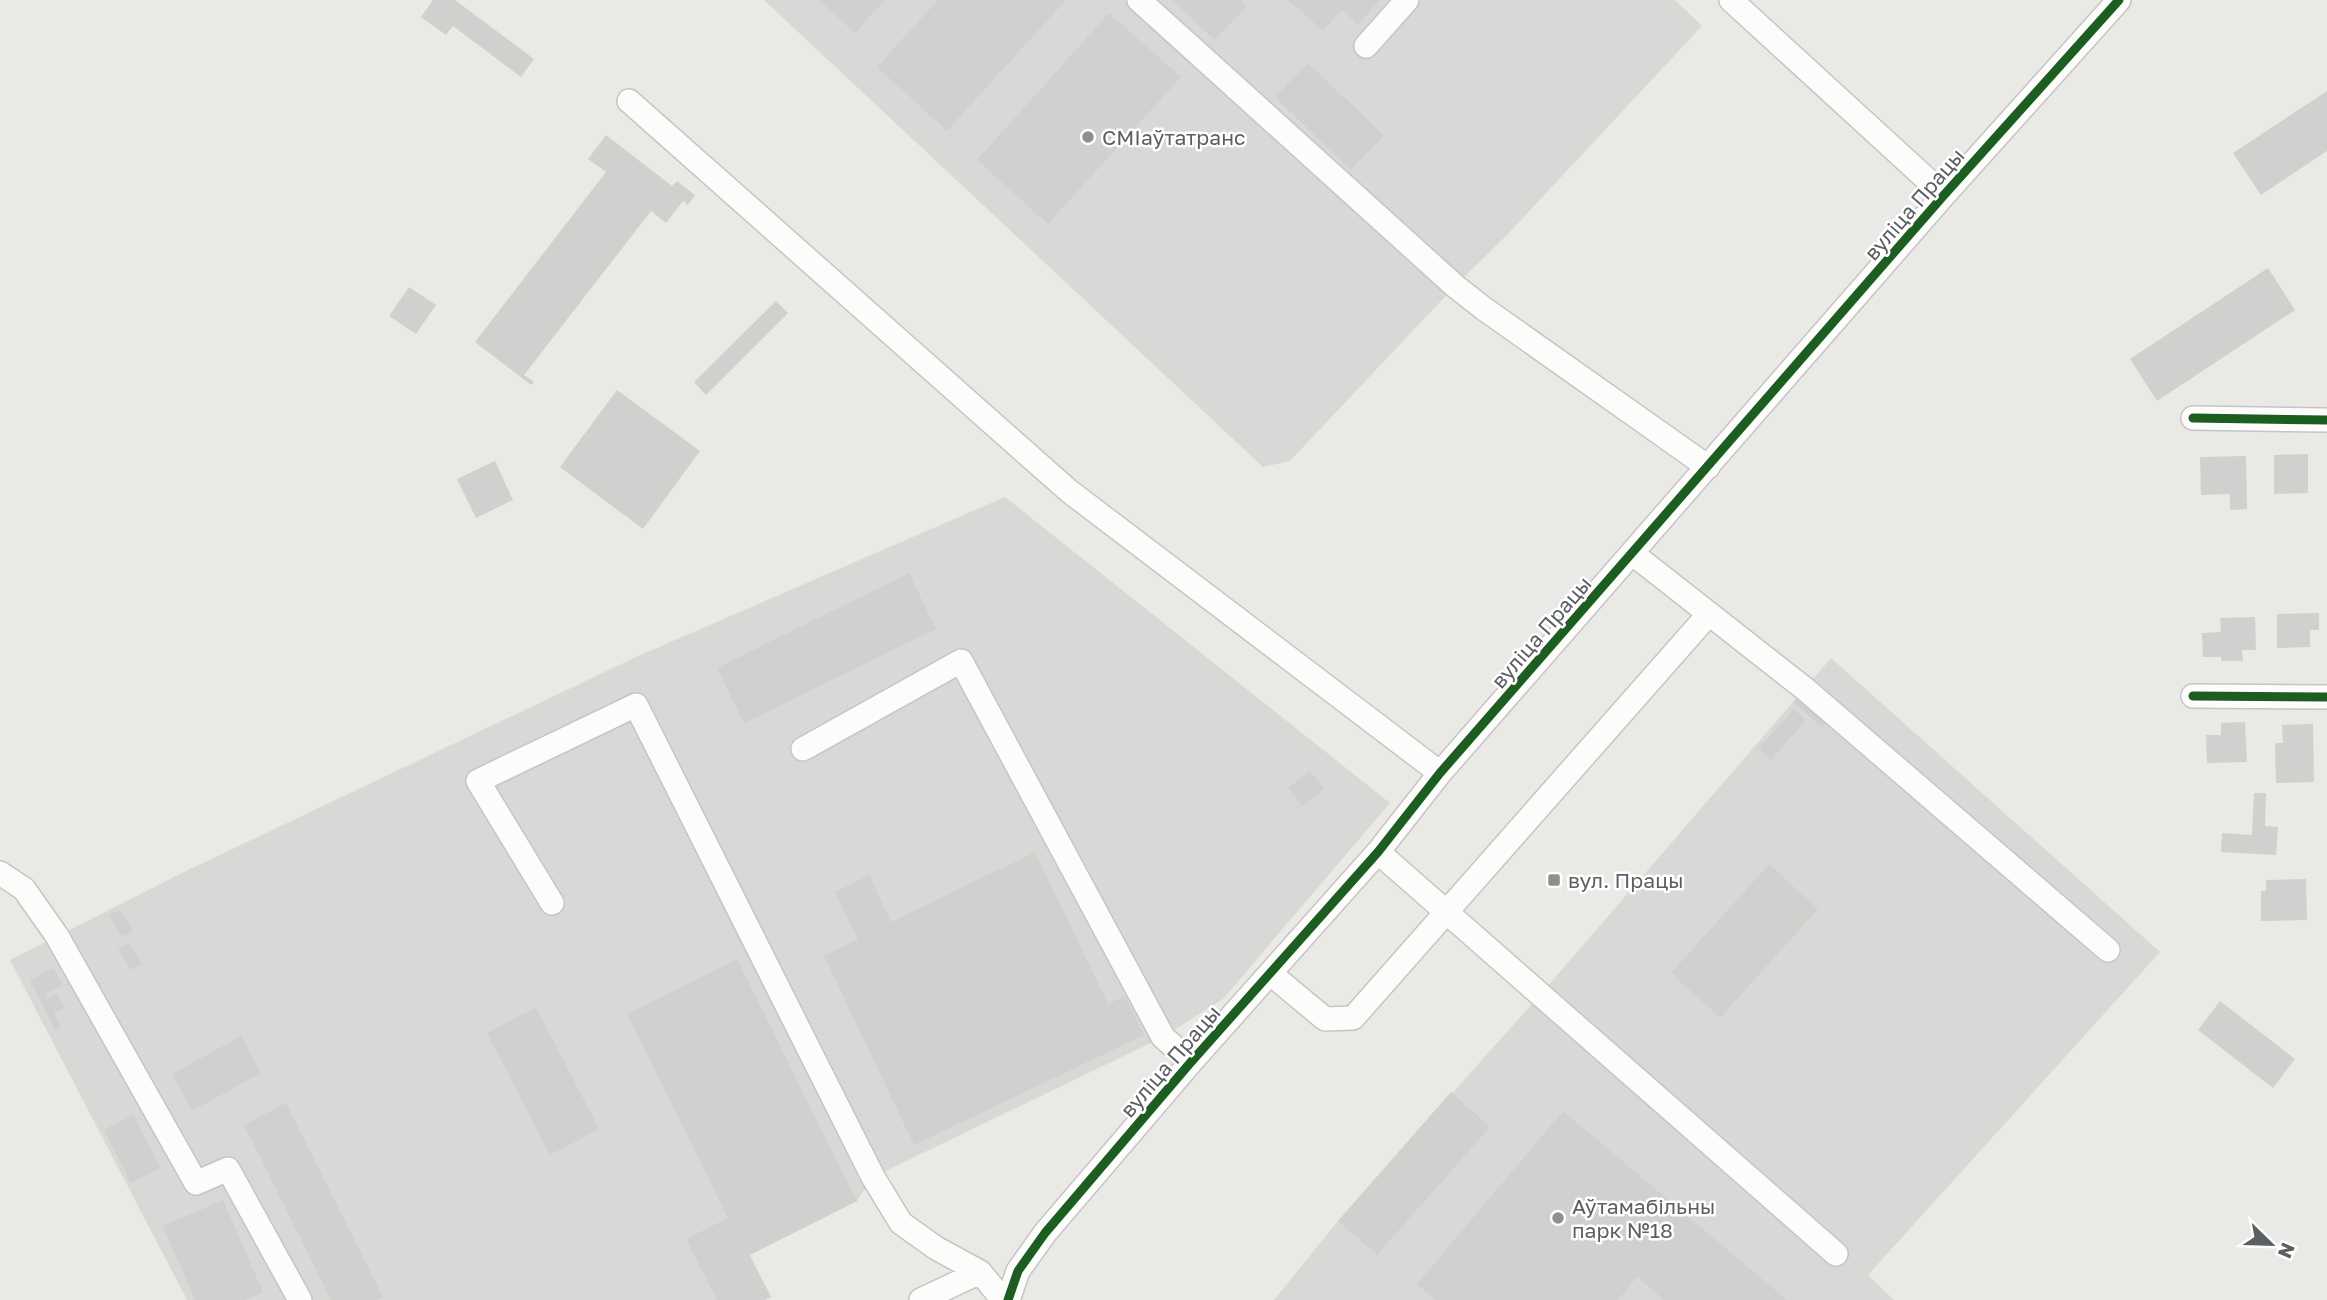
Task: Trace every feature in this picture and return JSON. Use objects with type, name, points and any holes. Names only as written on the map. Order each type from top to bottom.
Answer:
[{"type":"street","points":[[1139,0],[1455,286],[1708,467]]},
{"type":"street","points":[[1366,46],[1407,0]]},
{"type":"street","points":[[1733,1],[1944,195]]},
{"type":"street","name":"вуліца Працы","points":[[980,1272],[1006,1300],[1018,1271],[1045,1233],[1191,1062],[1378,852],[1440,773],[1944,195],[2117,1]]},
{"type":"street","points":[[629,101],[1069,491],[1440,773]]},
{"type":"street","points":[[2193,418],[2327,419]]},
{"type":"street","points":[[1633,554],[1804,689],[2108,950]]},
{"type":"street","points":[[1271,974],[1325,1019],[1353,1018],[1708,615]]},
{"type":"street","points":[[803,749],[961,661],[1163,1037],[1191,1062]]},
{"type":"street","points":[[2193,696],[2327,697]]},
{"type":"street","points":[[552,903],[478,781],[636,705],[873,1178],[901,1223],[936,1248],[980,1272]]},
{"type":"street","points":[[1378,852],[1836,1254]]},
{"type":"street","points":[[0,873],[24,889],[57,936],[196,1183],[228,1169],[300,1300]]},
{"type":"street","points":[[921,1300],[980,1272]]},
{"type":"shaded area","points":[[764,0],[1675,0],[1702,26],[1507,235],[1455,286],[1290,461],[1263,467]]},
{"type":"shaded area","points":[[1005,497],[1390,803],[1223,999],[1163,1037],[873,1177],[857,1201],[750,1255],[771,1297],[765,1300],[187,1300],[10,960],[184,872],[636,657]]},
{"type":"shaded area","name":"Аўтамабільны парк №18","points":[[1831,658],[2160,952],[1868,1275],[1894,1300],[1274,1300],[1338,1221],[1540,995]]},
{"type":"building","points":[[433,0],[455,0],[534,59],[521,77],[453,26],[446,35],[421,17]]},
{"type":"building","points":[[819,0],[885,0],[855,33]]},
{"type":"building","points":[[938,0],[1066,0],[947,131],[877,67]]},
{"type":"building","points":[[1172,0],[1241,0],[1247,6],[1215,40]]},
{"type":"building","points":[[1288,0],[1380,0],[1358,25],[1342,10],[1323,31]]},
{"type":"building","points":[[1109,13],[1181,77],[1048,224],[977,160]]},
{"type":"building","points":[[1308,63],[1384,135],[1351,170],[1275,97]]},
{"type":"building","points":[[2327,91],[2327,151],[2261,195],[2233,153]]},
{"type":"building","points":[[606,135],[672,186],[677,181],[695,195],[688,205],[683,201],[666,223],[651,211],[524,375],[534,382],[531,385],[475,342],[606,172],[588,159]]},
{"type":"building","points":[[2268,268],[2295,310],[2157,401],[2130,359]]},
{"type":"building","points":[[409,287],[436,305],[416,334],[389,316]]},
{"type":"building","points":[[776,301],[788,313],[706,395],[694,382]]},
{"type":"building","points":[[617,390],[700,451],[643,529],[560,467]]},
{"type":"building","points":[[2308,454],[2308,493],[2274,494],[2274,455]]},
{"type":"building","points":[[2246,456],[2247,509],[2230,510],[2230,494],[2201,495],[2200,457]]},
{"type":"building","points":[[495,461],[513,500],[476,518],[457,479]]},
{"type":"building","points":[[909,573],[936,629],[744,723],[717,668]]},
{"type":"building","points":[[2319,613],[2319,630],[2310,630],[2310,647],[2277,648],[2277,614]]},
{"type":"building","points":[[2255,617],[2256,650],[2242,650],[2243,661],[2221,661],[2221,657],[2203,657],[2202,633],[2221,632],[2220,618]]},
{"type":"building","points":[[1813,680],[1841,705],[1822,727],[1793,702]]},
{"type":"building","points":[[1794,709],[1806,720],[1771,760],[1758,749]]},
{"type":"building","points":[[2245,722],[2247,762],[2207,763],[2206,735],[2221,735],[2221,723]]},
{"type":"building","points":[[2313,724],[2314,782],[2276,783],[2275,743],[2283,743],[2282,725]]},
{"type":"building","points":[[1310,771],[1324,789],[1302,806],[1288,788]]},
{"type":"building","points":[[2254,793],[2266,793],[2265,826],[2278,827],[2276,855],[2221,852],[2222,833],[2252,835]]},
{"type":"building","points":[[1035,852],[1108,1004],[1125,996],[1144,1035],[914,1145],[824,956],[858,939],[835,892],[869,875],[891,922]]},
{"type":"building","points":[[1769,864],[1818,909],[1720,1018],[1671,973]]},
{"type":"building","points":[[2306,879],[2307,920],[2261,921],[2261,891],[2266,891],[2266,880]]},
{"type":"building","points":[[120,909],[133,931],[122,937],[109,916]]},
{"type":"building","points":[[129,943],[142,964],[131,970],[118,949]]},
{"type":"building","points":[[737,959],[857,1201],[749,1255],[771,1297],[765,1300],[717,1300],[686,1239],[728,1218],[627,1014]]},
{"type":"building","points":[[54,968],[63,985],[45,994],[48,999],[57,994],[65,1008],[54,1013],[61,1027],[55,1030],[30,980]]},
{"type":"building","points":[[2220,1001],[2295,1059],[2273,1088],[2198,1030]]},
{"type":"building","points":[[536,1007],[599,1129],[550,1155],[487,1033]]},
{"type":"building","points":[[241,1036],[261,1073],[192,1111],[172,1074]]},
{"type":"building","points":[[1451,1092],[1490,1127],[1377,1255],[1338,1221]]},
{"type":"building","points":[[286,1103],[383,1297],[377,1300],[331,1300],[244,1125]]},
{"type":"building","points":[[1563,1111],[1787,1300],[1664,1300],[1637,1277],[1618,1300],[1436,1300],[1417,1284]]},
{"type":"building","points":[[133,1115],[161,1168],[131,1183],[104,1130]]},
{"type":"building","points":[[223,1200],[263,1292],[244,1300],[195,1300],[163,1226]]},
{"type":"cycle path","points":[[1008,1300],[1018,1271],[1045,1233],[1191,1062],[1378,852],[1440,773],[1944,195],[2119,0]]},
{"type":"cycle path","points":[[2193,418],[2327,420]]},
{"type":"cycle path","points":[[2193,696],[2327,697]]},
{"type":"place","name":"СМІаўтатранс","points":[[1088,137]]},
{"type":"place","name":"вул. Працы","points":[[1554,880]]},
{"type":"place","name":"Аўтамабільны парк №18","points":[[1558,1218]]}]
